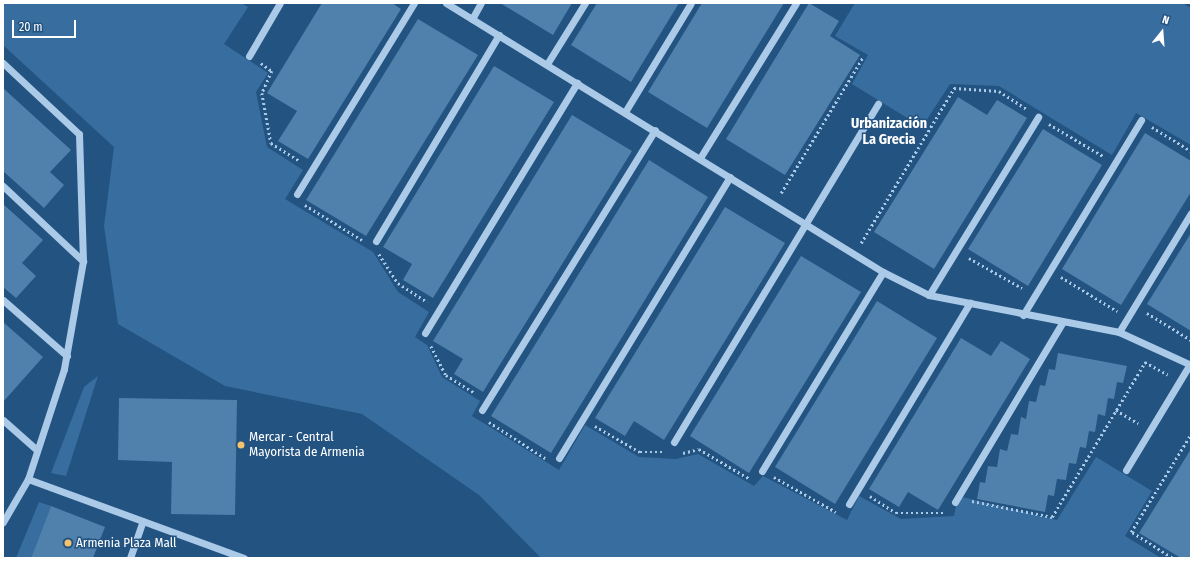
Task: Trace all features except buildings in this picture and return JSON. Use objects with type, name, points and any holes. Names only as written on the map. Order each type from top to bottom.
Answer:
[{"type":"street","points":[[249,56],[280,3]]},
{"type":"street","points":[[297,194],[414,3]]},
{"type":"street","points":[[446,3],[655,130],[883,272],[929,294],[1062,323],[1118,332],[1190,365],[1126,470]]},
{"type":"street","points":[[472,19],[481,3]]},
{"type":"street","points":[[547,64],[585,3]]},
{"type":"street","points":[[625,112],[691,3]]},
{"type":"street","points":[[700,158],[796,3]]},
{"type":"street","points":[[376,241],[499,35]]},
{"type":"street","points":[[3,62],[79,134],[82,261],[67,356],[28,479],[3,522]]},
{"type":"street","points":[[425,333],[577,83]]},
{"type":"street","points":[[674,442],[807,225],[878,104]]},
{"type":"street","points":[[929,294],[1038,117]]},
{"type":"street","points":[[1023,315],[1141,120]]},
{"type":"street","points":[[482,410],[655,130]]},
{"type":"street","points":[[559,458],[730,177]]},
{"type":"street","points":[[3,186],[82,261]]},
{"type":"street","points":[[1118,332],[1191,212]]},
{"type":"street","points":[[762,471],[883,272]]},
{"type":"street","points":[[3,300],[67,356]]},
{"type":"street","points":[[849,504],[970,303]]},
{"type":"street","points":[[956,499],[1062,323]]},
{"type":"street","points":[[3,420],[37,450]]},
{"type":"street","points":[[28,479],[244,558]]},
{"type":"street","points":[[130,558],[143,521]]},
{"type":"path","points":[[249,56],[272,71],[262,93],[272,143],[312,169]]},
{"type":"path","points":[[774,204],[863,57]]},
{"type":"path","points":[[855,254],[954,88]]},
{"type":"path","points":[[1141,120],[1191,150]]},
{"type":"path","points":[[956,251],[1034,296]]},
{"type":"path","points":[[1050,270],[1127,317]]},
{"type":"path","points":[[1135,305],[1191,340]]},
{"type":"path","points":[[425,333],[446,375],[487,401]]},
{"type":"path","points":[[858,489],[896,513],[948,513],[956,499],[1052,517],[1145,362],[1179,382]]},
{"type":"path","points":[[482,410],[486,420],[545,458],[559,458]]},
{"type":"path","points":[[1116,410],[1150,430]]},
{"type":"path","points":[[583,418],[640,452],[668,452]]},
{"type":"path","points":[[1172,558],[1130,532],[1191,434]]},
{"type":"path","points":[[677,455],[699,449],[752,480],[762,471],[838,513],[849,504]]},
{"type":"shaded area","points":[[3,3],[241,3],[248,7],[224,44],[268,73],[256,92],[267,147],[303,170],[285,199],[373,252],[398,292],[429,312],[415,337],[427,345],[442,377],[480,401],[472,416],[559,470],[585,425],[639,457],[676,459],[698,454],[754,486],[763,476],[847,520],[859,496],[901,519],[954,516],[958,496],[1057,520],[1096,457],[1152,491],[1125,536],[1161,558],[541,558],[479,495],[362,414],[225,386],[118,324],[104,226],[114,147],[3,45]]},
{"type":"shaded area","points":[[855,3],[1182,3],[1191,8],[1191,145],[1136,113],[1112,155],[999,86],[950,84],[922,127],[852,84],[868,55],[835,36]]},
{"type":"shaded area","points":[[98,376],[66,476],[51,473],[84,387]]},
{"type":"shaded area","points":[[39,502],[51,506],[31,558],[16,558]]},
{"type":"place","name":"Mercar - Central Mayorista de Armenia","points":[[241,445]]},
{"type":"place","name":"Armenia Plaza Mall","points":[[68,543]]},
{"type":"district","name":"Urbanización La Grecia","points":[[889,132]]}]
